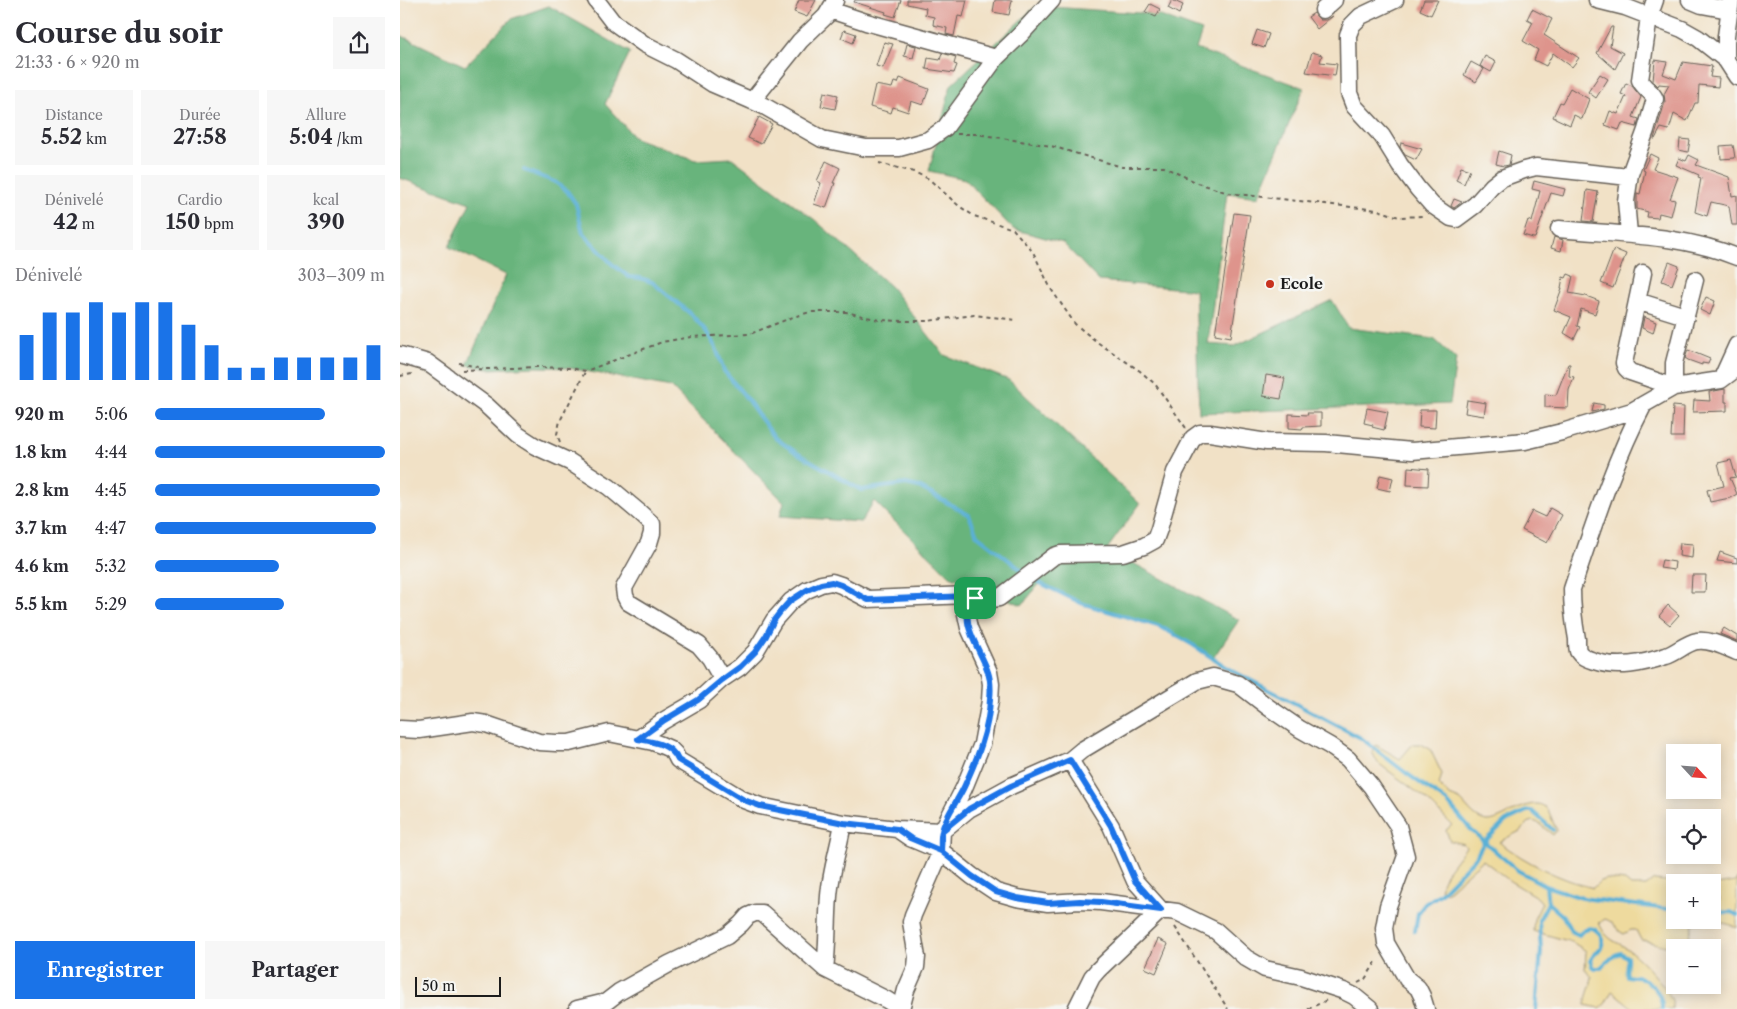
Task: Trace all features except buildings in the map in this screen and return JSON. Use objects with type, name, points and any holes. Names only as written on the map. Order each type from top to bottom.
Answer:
[{"type":"street","points":[[596,0],[612,21],[644,44],[676,60],[713,84],[781,115],[822,139],[866,148],[899,148],[928,140],[945,128],[996,58],[1052,0]]},
{"type":"street","points":[[1395,0],[1361,16],[1352,25],[1348,35],[1349,93],[1354,106],[1382,136],[1413,183],[1432,205],[1451,218],[1456,219],[1465,214],[1502,178],[1536,167],[1629,177]]},
{"type":"street","points":[[1597,0],[1625,7],[1682,29],[1698,38],[1726,60],[1737,77]]},
{"type":"street","points":[[1629,234],[1626,202],[1629,177],[1655,99],[1653,94],[1643,86],[1640,80],[1649,16],[1655,0]]},
{"type":"street","points":[[1690,0],[1702,4],[1732,5],[1726,36],[1726,60]]},
{"type":"street","points":[[752,101],[800,41],[833,5],[866,22],[996,58]]},
{"type":"street","points":[[1559,229],[1629,234],[1691,243],[1737,257]]},
{"type":"street","points":[[1643,272],[1624,363],[1630,372],[1674,388]]},
{"type":"street","points":[[1674,388],[1674,363],[1695,280]]},
{"type":"street","points":[[1637,301],[1685,316]]},
{"type":"street","points":[[1722,380],[1737,345]]},
{"type":"street","points":[[400,354],[428,363],[486,406],[518,434],[535,446],[570,462],[609,487],[652,524],[649,544],[624,588],[625,596],[628,602],[698,645],[710,658],[722,680]]},
{"type":"street","points":[[638,739],[698,700],[740,667],[755,652],[774,620],[790,601],[821,584],[832,582],[841,585],[868,600],[968,596],[991,600],[999,598],[1043,564],[1060,554],[1123,553],[1144,546],[1155,540],[1175,472],[1193,438],[1200,434],[1210,433],[1267,442],[1326,443],[1412,451],[1525,441],[1632,411],[1674,388],[1722,380],[1737,368]]},
{"type":"street","points":[[1644,404],[1631,428],[1614,468],[1572,589],[1572,605],[1578,651],[1584,657],[1618,666],[1658,659],[1675,653],[1694,641],[1720,644],[1737,652]]},
{"type":"street","points":[[577,1009],[602,1006],[619,992],[669,964],[727,936],[748,916],[762,913],[825,969],[901,1009],[906,990],[916,967],[917,957],[911,922],[941,851],[942,831],[964,788],[982,744],[990,701],[991,684],[988,672],[969,628],[966,614],[975,598]]},
{"type":"street","points":[[400,729],[418,730],[473,722],[486,724],[539,742],[569,743],[609,733],[653,742],[670,749],[678,760],[744,800],[760,806],[844,823],[897,829],[942,831],[976,805],[1011,786],[1070,760],[1082,750],[1197,681],[1213,677],[1238,684],[1300,729],[1348,759],[1371,786],[1398,826],[1406,856],[1388,906],[1384,928],[1386,943],[1407,979],[1418,988],[1426,1009]]},
{"type":"street","points":[[1070,760],[1111,826],[1135,881],[1161,910]]},
{"type":"street","points":[[825,969],[830,883],[844,823]]},
{"type":"street","points":[[897,829],[910,838],[941,851],[972,876],[996,892],[1017,898],[1048,903],[1101,902],[1176,912],[1216,931],[1246,958],[1265,969],[1301,977],[1344,991],[1354,996],[1370,1009]]},
{"type":"street","points":[[1076,1009],[1092,977],[1098,970],[1161,910]]},
{"type":"path","points":[[954,134],[978,134],[1051,146],[1122,167],[1164,168],[1198,184],[1228,193],[1368,209],[1399,217],[1446,215]]},
{"type":"path","points":[[878,163],[914,172],[929,179],[959,206],[974,216],[1013,229],[1033,252],[1051,289],[1075,324],[1155,384],[1193,438]]},
{"type":"path","points":[[400,376],[437,370],[537,367],[569,368],[586,371],[662,342],[691,337],[750,334],[810,312],[846,312],[879,320],[904,321],[928,321],[974,315],[1017,320]]},
{"type":"path","points":[[458,363],[488,369]]},
{"type":"path","points":[[570,462],[557,434],[560,421],[586,371]]},
{"type":"path","points":[[1161,910],[1174,925],[1228,1009]]},
{"type":"green space","points":[[549,6],[630,52],[605,104],[635,138],[695,160],[732,158],[815,220],[891,287],[944,355],[1009,380],[1140,504],[1107,549],[1239,620],[1213,658],[1161,627],[1081,603],[1040,583],[1022,605],[950,576],[874,501],[861,522],[780,516],[784,502],[671,387],[569,368],[488,369],[467,365],[506,275],[449,247],[470,203],[400,178],[400,35],[465,66],[511,19]]},
{"type":"green space","points":[[1036,6],[1155,14],[1202,31],[1196,49],[1304,88],[1258,197],[1227,193],[1208,344],[1235,346],[1332,300],[1349,328],[1434,339],[1456,359],[1450,404],[1199,413],[1195,290],[1099,281],[1063,243],[1013,229],[965,179],[929,171],[951,85]]},
{"type":"sand","points":[[1413,744],[1421,744],[1430,749],[1442,774],[1439,785],[1450,796],[1461,801],[1480,819],[1489,821],[1496,819],[1529,805],[1537,804],[1544,806],[1549,812],[1557,830],[1553,835],[1533,821],[1520,831],[1499,842],[1521,857],[1556,875],[1593,888],[1600,881],[1607,879],[1625,881],[1631,886],[1646,886],[1654,880],[1666,881],[1666,929],[1692,929],[1689,938],[1666,939],[1666,946],[1641,940],[1636,930],[1631,930],[1624,934],[1605,919],[1599,923],[1606,934],[1635,955],[1653,973],[1664,986],[1666,994],[1669,994],[1671,998],[1672,1009],[1634,1009],[1612,991],[1605,1004],[1600,1008],[1585,1005],[1592,977],[1585,969],[1586,951],[1572,942],[1533,931],[1534,919],[1542,903],[1538,898],[1510,881],[1483,860],[1447,892],[1440,888],[1447,872],[1466,847],[1464,844],[1450,841],[1446,830],[1452,825],[1426,799],[1378,763],[1372,752],[1376,745],[1400,759]]},
{"type":"sand","points":[[1737,879],[1737,928],[1721,923],[1721,884],[1735,882]]},
{"type":"waterway","points":[[524,170],[555,182],[567,191],[576,204],[583,233],[612,264],[629,277],[652,282],[692,315],[706,331],[716,348],[724,371],[775,438],[861,490],[906,484],[919,487],[969,515],[977,535],[1024,572]]},
{"type":"waterway","points":[[1032,578],[1081,603],[1161,627],[1193,645],[1229,669],[1361,738],[1447,802],[1471,830],[1517,870],[1546,886],[1582,898],[1666,909]]},
{"type":"waterway","points":[[1415,931],[1418,913],[1425,904],[1440,894],[1476,857],[1484,842],[1506,821],[1527,811],[1532,811],[1553,830]]},
{"type":"waterway","points":[[1546,886],[1548,903],[1563,916],[1571,931],[1579,935],[1584,930],[1592,928],[1599,933],[1602,945],[1590,961],[1593,968],[1600,968],[1615,955],[1621,953],[1627,957],[1627,976],[1637,976],[1647,981],[1658,993],[1662,1009]]},
{"type":"waterway","points":[[1536,1009],[1541,951],[1539,920],[1548,903]]},
{"type":"waterway","points":[[1721,913],[1731,912],[1737,915]]},
{"type":"place","name":"Ecole","points":[[1270,284]]},
{"type":"route","points":[[975,598],[966,614],[969,628],[988,672],[991,684],[990,701],[982,744],[964,788],[942,831],[941,843],[941,851],[972,876],[996,892],[1017,898],[1048,903],[1101,902],[1161,910],[1135,881],[1111,826],[1070,760],[1011,786],[969,809],[942,831],[941,851],[910,838],[897,829],[844,823],[760,806],[744,800],[678,760],[670,749],[653,742],[638,739],[663,721],[689,707],[740,667],[755,652],[774,620],[790,601],[821,584],[832,582],[841,585],[868,600],[968,596],[975,598]]}]
